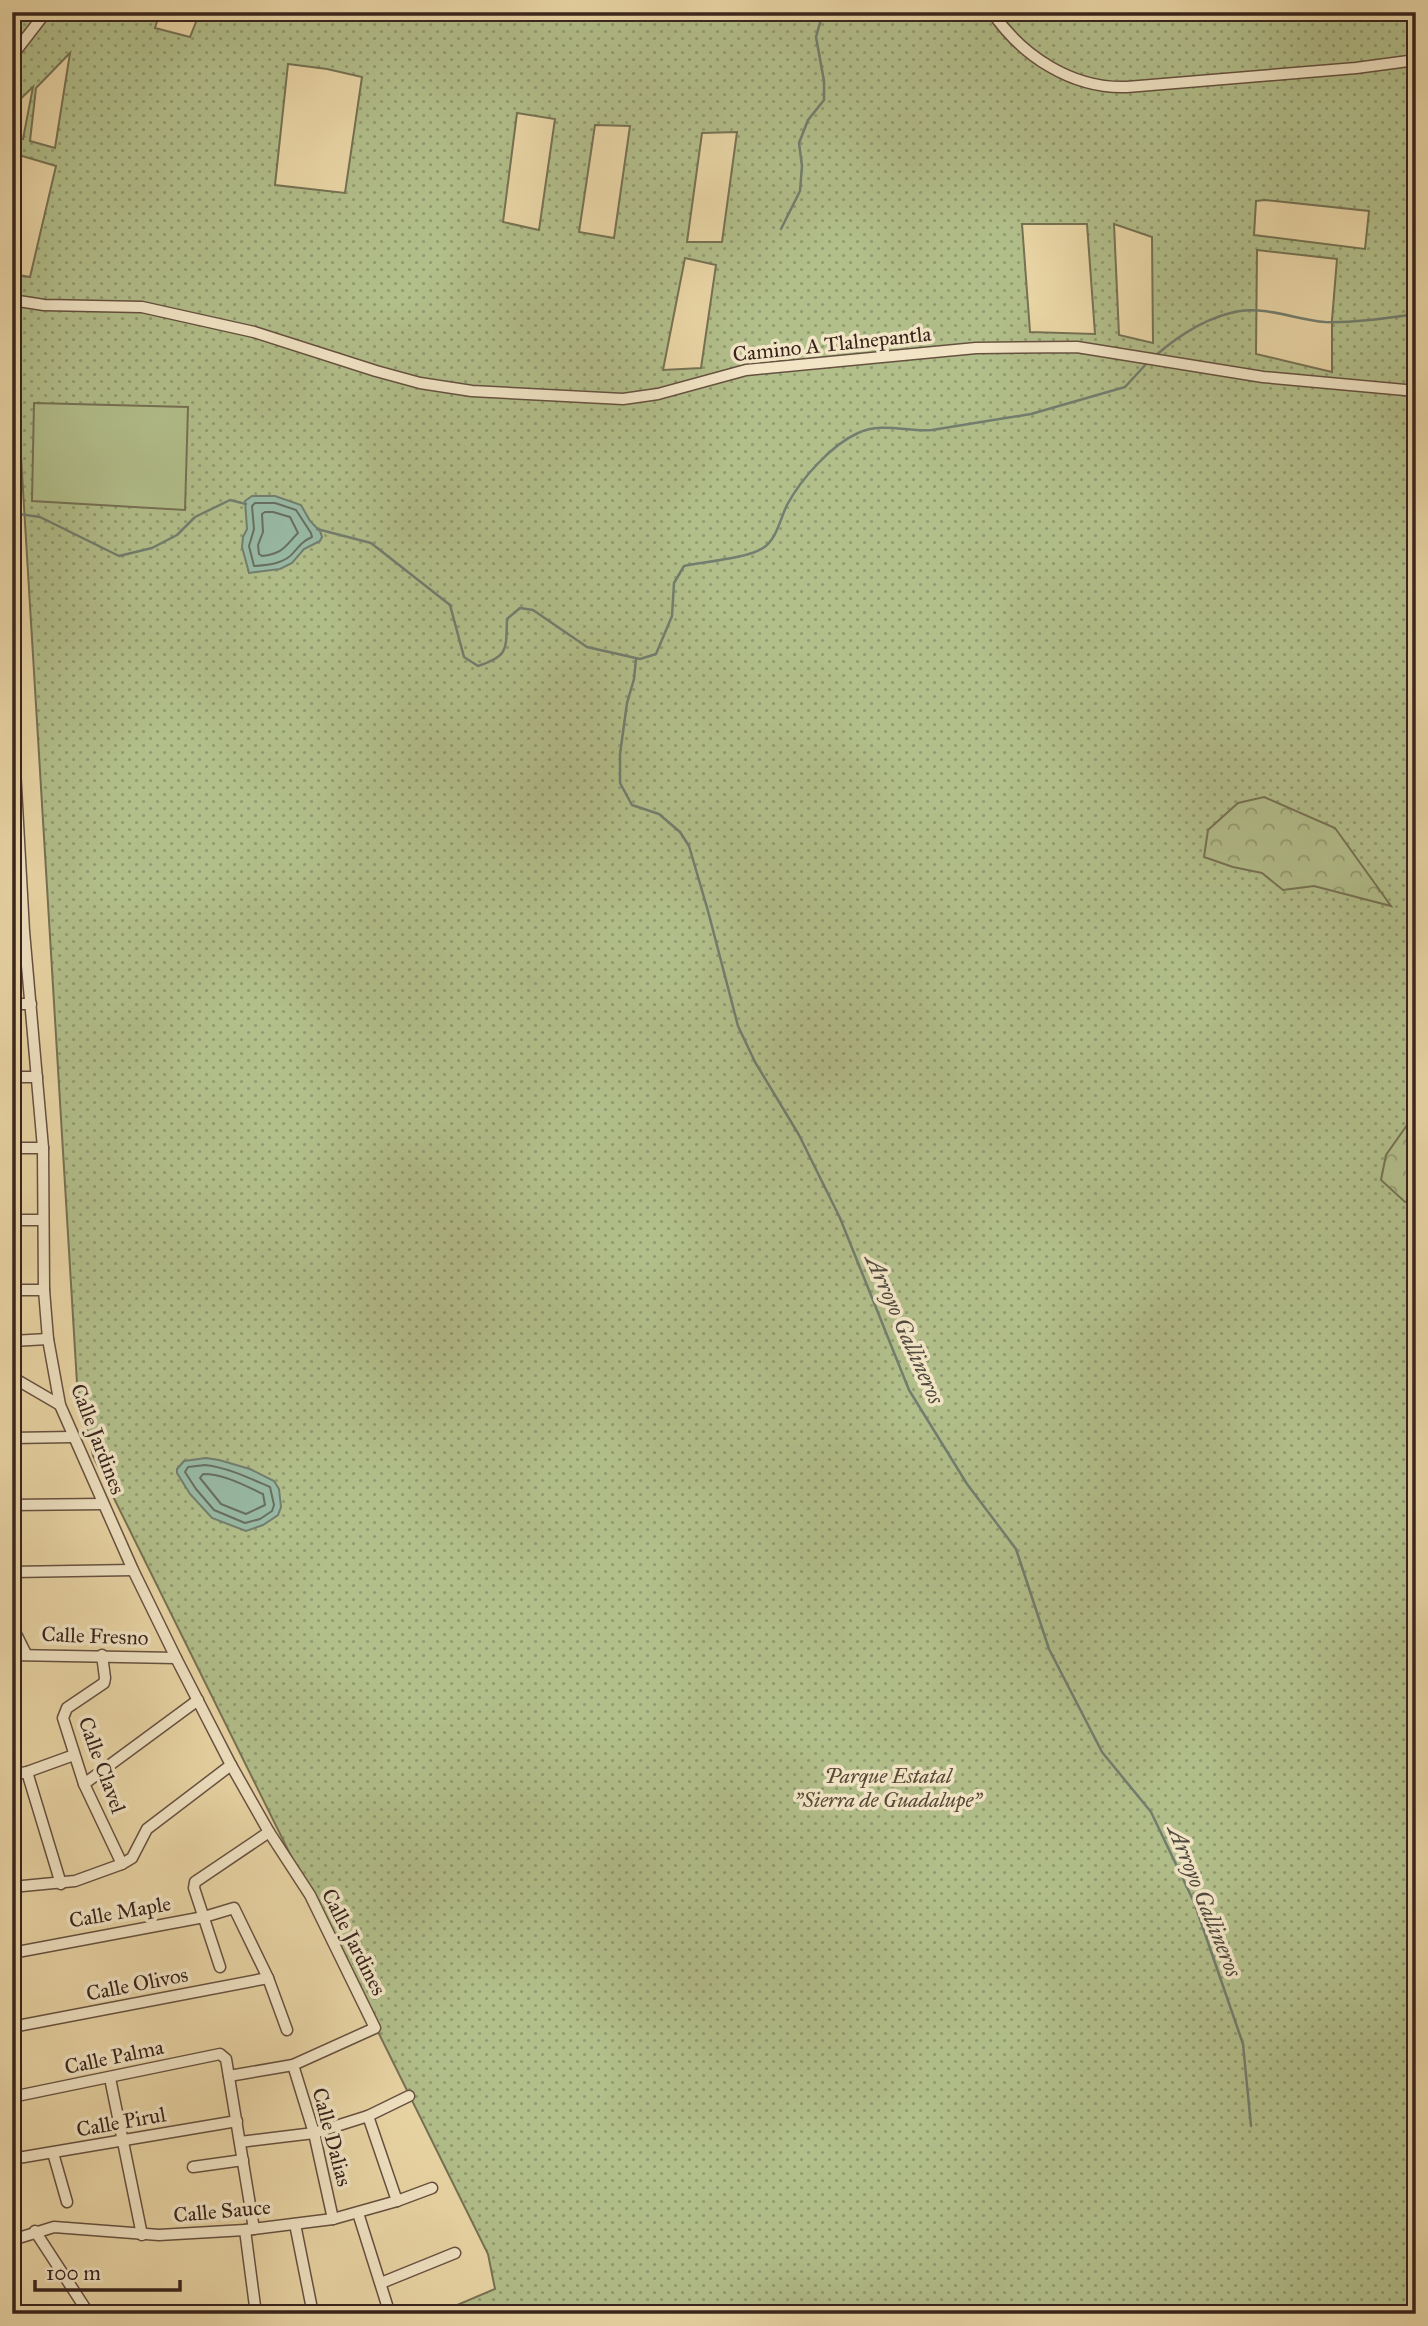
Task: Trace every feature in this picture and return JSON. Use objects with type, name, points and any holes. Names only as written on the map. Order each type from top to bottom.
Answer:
[{"type":"street","points":[[12,56],[46,12]]},
{"type":"street","points":[[992,12],[1016,42],[1038,60],[1060,72],[1100,85],[1123,87],[1356,68],[1416,60]]},
{"type":"street","name":"Camino A Tlalnepantla","points":[[12,300],[44,305],[142,307],[254,332],[420,383],[472,390],[623,399],[658,394],[746,370],[976,348],[1057,346],[1263,377],[1416,391]]},
{"type":"street","name":"Calle Jardines","points":[[12,715],[18,931],[31,1004],[43,1148],[44,1290],[48,1339],[60,1405],[72,1437],[176,1658],[269,1832],[310,1895],[376,2028],[293,2065]]},
{"type":"street","points":[[12,1004],[31,1004]]},
{"type":"street","points":[[12,1077],[37,1077]]},
{"type":"street","points":[[12,1148],[43,1148]]},
{"type":"street","points":[[12,1220],[43,1220]]},
{"type":"street","points":[[12,1290],[44,1290]]},
{"type":"street","points":[[12,1341],[48,1339]]},
{"type":"street","points":[[12,1377],[60,1405]]},
{"type":"street","points":[[12,1438],[72,1437]]},
{"type":"street","points":[[12,1505],[103,1504]]},
{"type":"street","points":[[12,1572],[133,1570]]},
{"type":"street","points":[[12,1626],[26,1654]]},
{"type":"street","name":"Calle Fresno","points":[[12,1655],[176,1658]]},
{"type":"street","name":"Calle Clavel","points":[[102,1655],[104,1683],[64,1712],[63,1718],[85,1784],[122,1864]]},
{"type":"street","points":[[85,1784],[198,1700]]},
{"type":"street","points":[[12,1775],[74,1755]]},
{"type":"street","points":[[12,1887],[61,1884],[122,1864],[132,1858],[147,1829],[232,1765]]},
{"type":"street","points":[[27,1772],[61,1884]]},
{"type":"street","points":[[220,1967],[194,1888],[195,1882],[269,1832]]},
{"type":"street","name":"Calle Maple","points":[[12,1953],[204,1917],[234,1908],[268,1978]]},
{"type":"street","points":[[268,1978],[287,2030]]},
{"type":"street","name":"Calle Olivos","points":[[12,2026],[268,1978]]},
{"type":"street","name":"Calle Palma","points":[[12,2096],[220,2054],[224,2056],[229,2076]]},
{"type":"street","points":[[256,2314],[243,2160],[229,2076],[293,2065]]},
{"type":"street","name":"Calle Dalias","points":[[293,2065],[314,2133],[333,2219]]},
{"type":"street","points":[[110,2078],[142,2235]]},
{"type":"street","points":[[240,2142],[314,2133],[368,2116],[409,2096]]},
{"type":"street","points":[[368,2116],[397,2201]]},
{"type":"street","name":"Calle Pirul","points":[[12,2159],[237,2121]]},
{"type":"street","points":[[53,2152],[67,2202]]},
{"type":"street","points":[[193,2167],[243,2160]]},
{"type":"street","name":"Calle Sauce","points":[[12,2240],[54,2227],[142,2235],[250,2230],[333,2219],[432,2188]]},
{"type":"street","points":[[358,2213],[387,2305]]},
{"type":"street","points":[[295,2224],[313,2314]]},
{"type":"street","points":[[36,2231],[89,2314]]},
{"type":"street","points":[[381,2283],[455,2253]]},
{"type":"green space","name":"Parque Estatal \"Sierra de Guadalupe\"","points":[[12,12],[160,12],[155,28],[190,37],[200,12],[1416,12],[1416,2314],[436,2314],[495,2289],[488,2254],[93,1456],[77,1383],[12,308],[12,274],[30,277],[56,166],[12,153],[12,136],[23,139],[33,87],[12,107]],"holes":[[[70,53],[55,148],[30,141],[36,88]],[[288,64],[362,77],[345,193],[275,185]],[[517,113],[555,119],[539,230],[503,222]],[[595,125],[630,126],[614,238],[579,232]],[[737,132],[722,242],[687,242],[702,133]],[[1256,201],[1369,211],[1365,249],[1254,235]],[[1022,224],[1087,224],[1095,334],[1030,332]],[[1114,224],[1152,237],[1153,343],[1119,335]],[[1257,250],[1337,259],[1332,320],[1332,372],[1256,354]],[[685,258],[716,265],[701,368],[663,370]]]},
{"type":"green space","points":[[34,403],[188,407],[185,510],[32,501]]},
{"type":"green space","points":[[1264,797],[1335,828],[1391,906],[1314,886],[1283,890],[1262,873],[1204,857],[1208,830],[1238,803]]},
{"type":"green space","points":[[1416,1109],[1416,1200],[1405,1202],[1381,1180],[1386,1155]]},
{"type":"water","points":[[252,496],[275,496],[301,505],[310,521],[320,531],[320,541],[304,549],[292,563],[280,569],[249,573],[242,547],[247,529],[245,501]]},
{"type":"water","points":[[206,1458],[250,1469],[274,1481],[279,1489],[281,1507],[278,1515],[263,1525],[246,1531],[212,1518],[190,1494],[177,1473],[184,1461]]},
{"type":"waterway","points":[[781,229],[800,191],[802,166],[799,143],[808,120],[824,100],[824,81],[816,37],[823,12]]},
{"type":"waterway","points":[[1155,356],[1194,328],[1217,317],[1240,311],[1272,312],[1325,322],[1416,314]]},
{"type":"waterway","points":[[317,529],[371,543],[450,605],[464,657],[478,666],[501,655],[506,644],[507,619],[520,608],[533,610],[587,647],[640,659],[656,654],[672,616],[674,583],[684,566],[737,557],[763,548],[775,534],[787,505],[800,484],[827,454],[848,438],[876,428],[932,430],[1031,414],[1125,387],[1148,362]]},
{"type":"waterway","points":[[12,513],[40,517],[119,556],[152,548],[177,535],[195,517],[230,500],[246,504]]},
{"type":"waterway","name":"Arroyo Gallineros","points":[[636,659],[620,754],[620,783],[632,805],[659,814],[680,832],[689,846],[738,1026],[755,1062],[799,1135],[840,1218],[909,1390],[967,1484],[1016,1549],[1049,1649],[1102,1752],[1151,1812],[1194,1902],[1243,2044],[1251,2126]]}]
